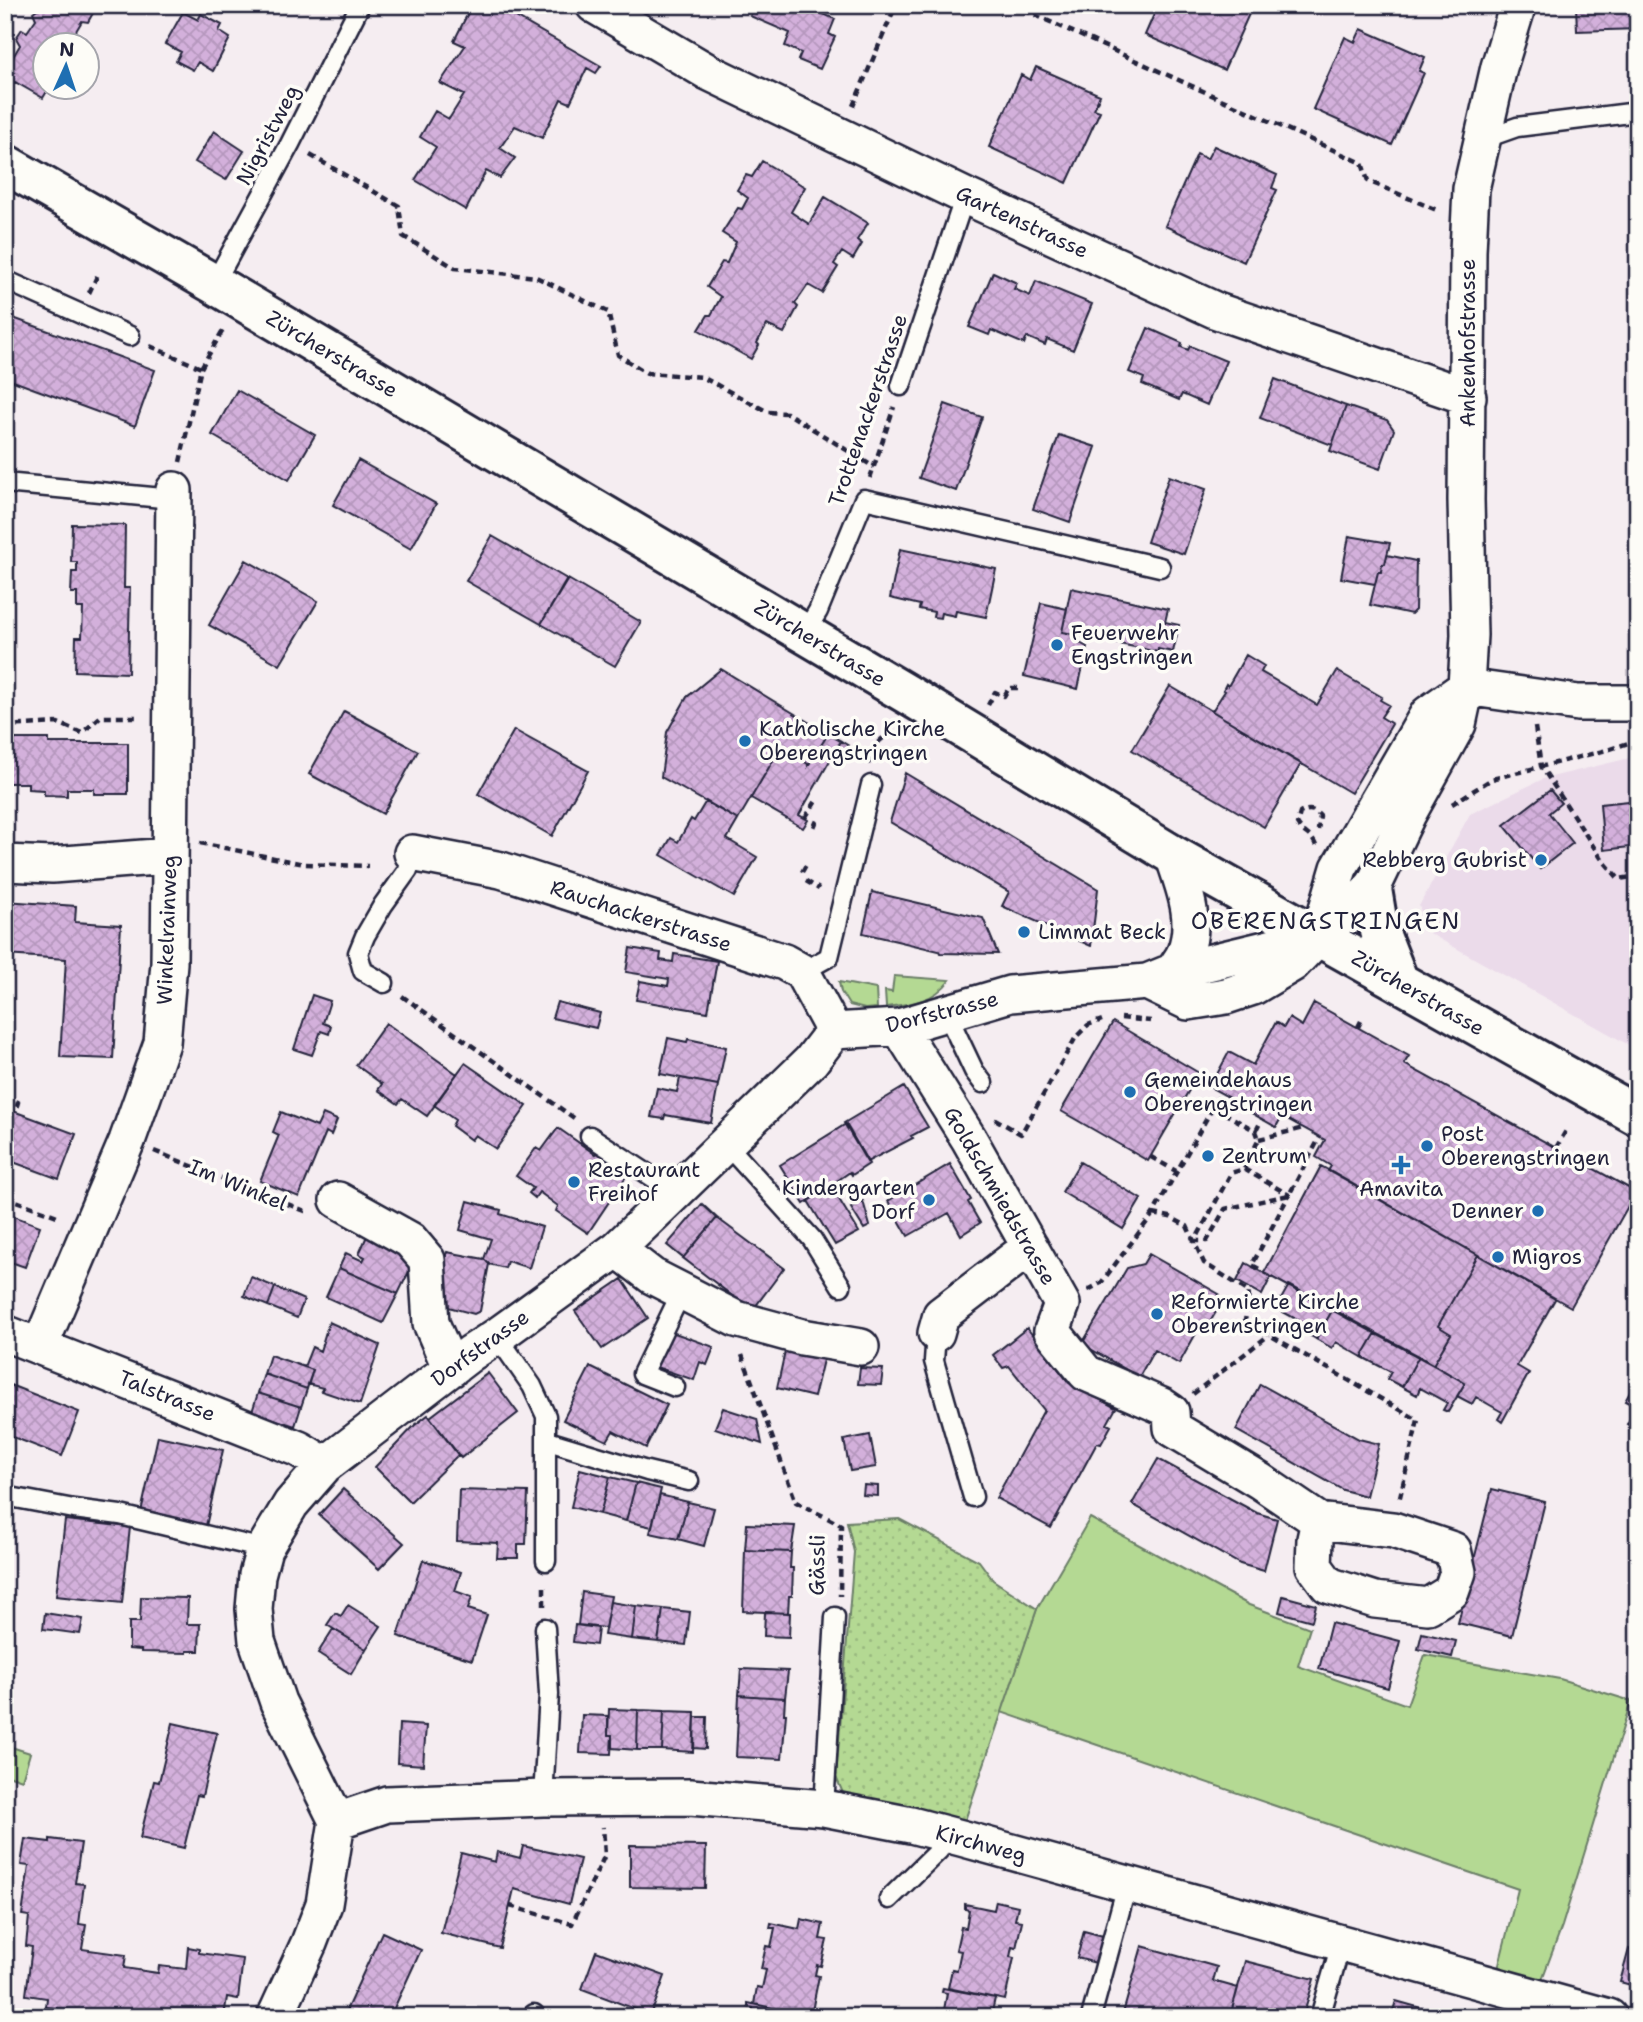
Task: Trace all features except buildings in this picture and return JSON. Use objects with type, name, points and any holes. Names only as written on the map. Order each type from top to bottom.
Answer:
[{"type":"main road","name":"Zürcherstrasse","points":[[8,171],[214,285],[1173,855],[1638,1116]]},
{"type":"main road","points":[[1373,889],[1379,931],[1399,982]]},
{"type":"street","name":"Gartenstrasse","points":[[594,5],[708,72],[965,196],[1217,311],[1468,397]]},
{"type":"street","name":"Ankenhofstrasse","points":[[1373,889],[1408,814],[1458,724],[1465,687],[1469,635],[1466,500],[1468,251],[1471,201],[1499,67],[1518,5]]},
{"type":"street","name":"Winkelrainweg","points":[[40,1346],[127,1141],[162,1042],[169,963],[174,495]]},
{"type":"street","points":[[1319,936],[1339,868],[1429,714],[1465,687],[1578,703],[1638,703]]},
{"type":"street","name":"Rauchackerstrasse","points":[[412,853],[501,870],[784,962],[802,972]]},
{"type":"street","points":[[1160,977],[1185,952],[1190,926],[1189,908],[1173,855]]},
{"type":"street","points":[[5,863],[52,865],[169,856]]},
{"type":"street","points":[[1319,936],[1373,889]]},
{"type":"street","name":"Dorfstrasse","points":[[337,1821],[278,1702],[257,1641],[254,1609],[257,1575],[264,1549],[291,1504],[325,1465],[451,1369],[617,1249],[811,1060],[834,1031],[899,1027],[1010,994],[1160,977],[1319,936]]},
{"type":"street","points":[[802,972],[834,1031]]},
{"type":"street","name":"Goldschmiedstrasse","points":[[899,1027],[969,1139],[1062,1304],[1052,1331],[1086,1373],[1162,1406],[1171,1412],[1172,1428],[1319,1521],[1393,1530],[1453,1550],[1458,1572],[1451,1592],[1427,1606],[1375,1600],[1328,1585],[1314,1566],[1319,1521]]},
{"type":"street","points":[[338,1200],[410,1240],[427,1259],[431,1323],[451,1369]]},
{"type":"street","points":[[936,1333],[941,1315],[1030,1247]]},
{"type":"street","points":[[617,1249],[652,1276],[736,1320],[802,1338],[861,1347]]},
{"type":"street","name":"Talstrasse","points":[[5,1333],[299,1449],[325,1465]]},
{"type":"street","name":"Kirchweg","points":[[337,1821],[387,1804],[542,1798],[690,1797],[824,1808],[911,1825],[1341,1944],[1535,2007],[1609,2017]]},
{"type":"street","points":[[275,2017],[324,1904],[337,1821]]},
{"type":"lane","name":"Nigristweg","points":[[214,285],[290,144],[360,5]]},
{"type":"lane","points":[[1483,139],[1517,127],[1638,112]]},
{"type":"lane","name":"Trottenackerstrasse","points":[[901,386],[965,196]]},
{"type":"lane","points":[[5,280],[130,337]]},
{"type":"lane","points":[[5,483],[174,495]]},
{"type":"lane","points":[[864,499],[1160,567]]},
{"type":"lane","name":"Trottenackerstrasse","points":[[804,634],[817,611],[864,499]]},
{"type":"lane","points":[[802,972],[829,957],[871,785]]},
{"type":"lane","points":[[384,983],[363,971],[358,953],[383,905],[408,870],[412,853]]},
{"type":"lane","points":[[947,1014],[983,1083]]},
{"type":"lane","points":[[590,1136],[675,1194]]},
{"type":"lane","points":[[726,1144],[812,1239],[841,1286]]},
{"type":"lane","points":[[675,1387],[642,1374],[682,1291]]},
{"type":"lane","points":[[936,1333],[934,1361],[973,1497]]},
{"type":"lane","points":[[498,1336],[533,1386],[546,1416],[546,1561]]},
{"type":"lane","points":[[548,1441],[689,1481]]},
{"type":"lane","points":[[5,1496],[120,1515],[264,1549]]},
{"type":"lane","name":"Gässli","points":[[824,1808],[835,1617]]},
{"type":"lane","points":[[542,1798],[549,1695],[545,1628]]},
{"type":"lane","points":[[890,1899],[939,1850],[944,1834]]},
{"type":"lane","points":[[1091,2017],[1127,1885]]},
{"type":"lane","points":[[1320,2017],[1341,1944]]},
{"type":"path","points":[[840,136],[896,5]]},
{"type":"path","points":[[1013,5],[1362,163],[1368,181],[1441,212]]},
{"type":"path","points":[[290,144],[399,206],[403,236],[455,268],[536,277],[608,312],[618,355],[647,373],[702,377],[768,412],[787,413],[874,467]]},
{"type":"path","points":[[174,495],[201,368],[223,330]]},
{"type":"path","points":[[130,337],[201,368]]},
{"type":"path","name":"Trottenackerstrasse","points":[[864,499],[901,386]]},
{"type":"path","points":[[985,709],[995,692],[1004,696],[1009,688],[1020,688]]},
{"type":"path","points":[[1534,716],[1541,766],[1619,879],[1638,876]]},
{"type":"path","points":[[5,726],[58,723],[82,733],[100,717],[171,717]]},
{"type":"path","points":[[871,785],[868,767],[874,746],[891,730],[896,719]]},
{"type":"path","points":[[1445,809],[1492,779],[1638,740]]},
{"type":"path","points":[[805,818],[818,798]]},
{"type":"path","points":[[1317,848],[1313,838],[1297,824],[1300,813],[1307,809],[1314,810],[1320,816],[1318,830]]},
{"type":"path","points":[[814,827],[818,818]]},
{"type":"path","points":[[169,856],[185,841],[304,864],[368,866]]},
{"type":"path","points":[[802,872],[807,863]]},
{"type":"path","points":[[806,881],[819,888]]},
{"type":"path","points":[[384,983],[574,1119],[586,1116]]},
{"type":"path","points":[[1117,1018],[1159,1021]]},
{"type":"path","points":[[988,1115],[1021,1134],[1076,1037],[1088,1026],[1110,1019]]},
{"type":"path","points":[[1358,1027],[1361,1021]]},
{"type":"path","points":[[1062,1304],[1101,1283],[1153,1214],[1221,1093]]},
{"type":"path","points":[[5,1097],[18,1102],[15,1112]]},
{"type":"path","points":[[1195,1241],[1231,1173],[1244,1169],[1259,1139],[1256,1131],[1213,1107]]},
{"type":"path","points":[[1256,1131],[1262,1119]]},
{"type":"path","points":[[1259,1139],[1304,1128]]},
{"type":"path","points":[[1556,1148],[1567,1129]]},
{"type":"path","points":[[1261,1270],[1252,1265],[1320,1137]]},
{"type":"path","name":"Im Winkel","points":[[127,1141],[305,1211],[338,1200]]},
{"type":"path","points":[[1151,1157],[1176,1171]]},
{"type":"path","points":[[1244,1169],[1289,1195]]},
{"type":"path","points":[[1195,1241],[1207,1241],[1225,1209],[1289,1195]]},
{"type":"path","points":[[5,1197],[89,1228]]},
{"type":"path","points":[[1153,1214],[1170,1217],[1187,1226],[1204,1263],[1246,1287],[1250,1292],[1245,1321],[1418,1420],[1393,1530]]},
{"type":"path","name":"Gässli","points":[[736,1320],[733,1329],[796,1502],[841,1525],[840,1602],[835,1617]]},
{"type":"path","points":[[1171,1412],[1269,1335]]},
{"type":"path","points":[[510,1906],[572,1924],[605,1855],[602,1823]]},
{"type":"shaded area","name":"Rebberg Gubrist","points":[[1638,756],[1638,1050],[1429,933],[1419,906],[1470,814],[1543,779]]},
{"type":"green space","points":[[894,976],[950,980],[929,997],[913,1003],[886,1007],[885,991],[892,992]]},
{"type":"green space","points":[[839,982],[876,989],[877,1008],[865,1009],[849,1005],[841,992]]},
{"type":"green space","points":[[1090,1518],[1249,1605],[1310,1628],[1298,1666],[1407,1705],[1425,1655],[1560,1679],[1631,1701],[1562,1926],[1541,1982],[1498,1969],[1518,1889],[1001,1712],[1037,1609]]},
{"type":"green space","points":[[899,1519],[979,1561],[993,1580],[1037,1609],[961,1832],[846,1800],[836,1777],[854,1552],[847,1522]]},
{"type":"green space","points":[[5,1745],[30,1753],[22,1780],[5,1774]]},
{"type":"place","name":"Feuerwehr Engstringen","points":[[1057,645]]},
{"type":"place","name":"Katholische Kirche Oberengstringen","points":[[745,741]]},
{"type":"place","name":"Rebberg Gubrist","points":[[1541,860]]},
{"type":"place","name":"Limmat Beck","points":[[1024,932]]},
{"type":"place","name":"Gemeindehaus Oberengstringen","points":[[1130,1092]]},
{"type":"place","name":"Post Oberengstringen","points":[[1427,1146]]},
{"type":"place","name":"Zentrum","points":[[1208,1156]]},
{"type":"place","name":"Amavita","points":[[1401,1165]]},
{"type":"place","name":"Restaurant Freihof","points":[[574,1182]]},
{"type":"place","name":"Kindergarten Dorf","points":[[929,1200]]},
{"type":"place","name":"Denner","points":[[1538,1211]]},
{"type":"place","name":"Migros","points":[[1498,1257]]},
{"type":"place","name":"Reformierte Kirche Oberenstringen","points":[[1157,1314]]},
{"type":"district","name":"OBERENGSTRINGEN","points":[[1326,921]]}]
